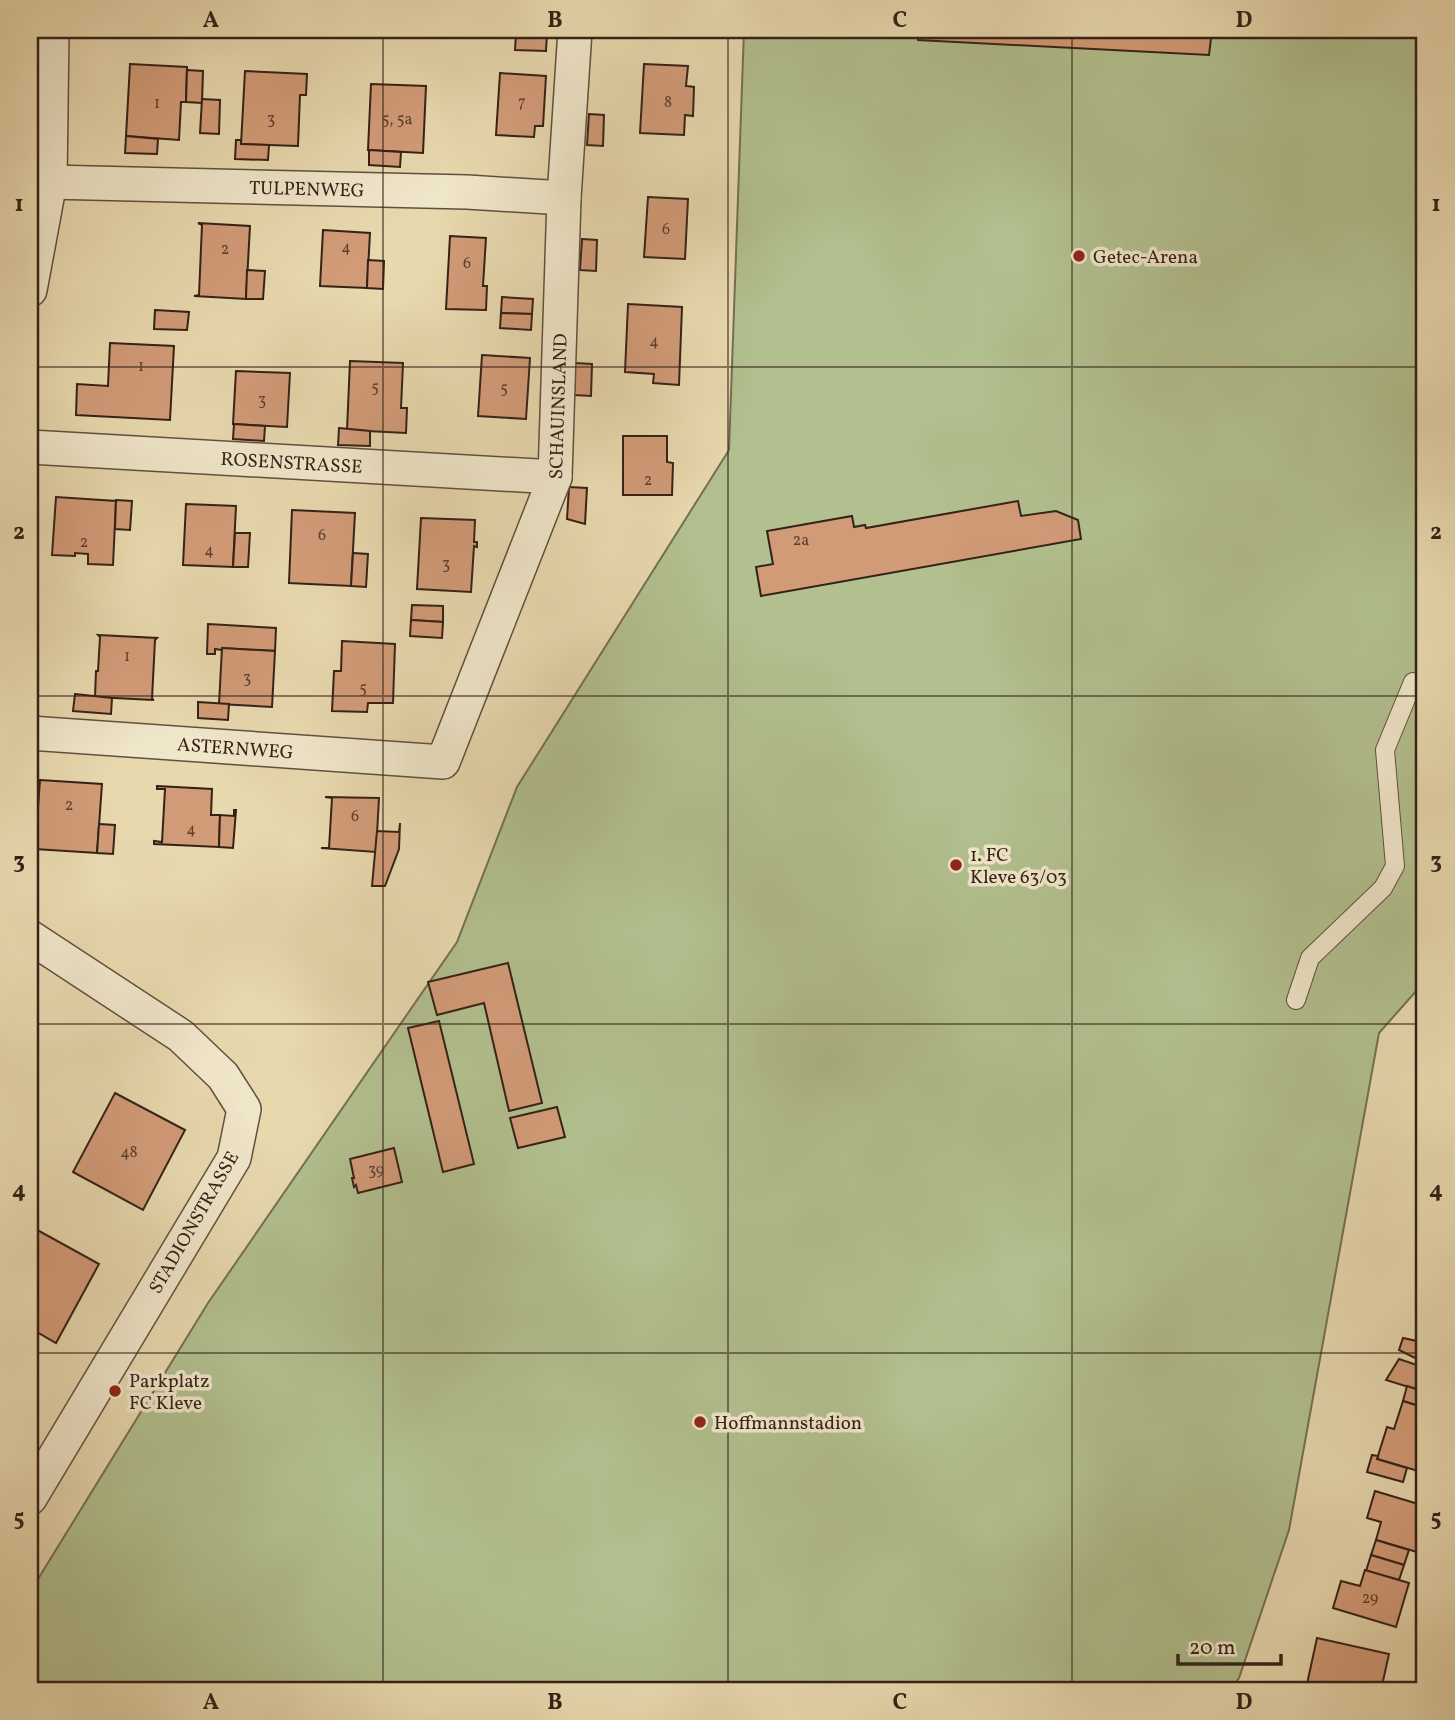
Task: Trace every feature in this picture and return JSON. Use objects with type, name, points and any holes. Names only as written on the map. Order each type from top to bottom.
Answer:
[{"type":"street","points":[[30,290],[50,182],[52,30]]},
{"type":"street","name":"SCHAUINSLAND","points":[[443,762],[555,477],[564,198],[575,30]]},
{"type":"street","name":"TULPENWEG","points":[[50,182],[467,192],[564,198]]},
{"type":"street","name":"ROSENSTRASSE","points":[[30,447],[555,477]]},
{"type":"street","name":"ASTERNWEG","points":[[30,733],[443,762]]},
{"type":"street","name":"STADIONSTRASSE","points":[[30,937],[181,1036],[223,1076],[244,1109],[234,1158],[30,1498]]},
{"type":"lane","points":[[1296,1000],[1310,958],[1383,888],[1395,866],[1385,750],[1413,682]]},
{"type":"green space","name":"1. FC Kleve 63/03","points":[[744,30],[1425,30],[1425,981],[1379,1033],[1289,1530],[1239,1678],[1230,1690],[30,1690],[30,1592],[208,1303],[457,942],[517,787],[729,450]]},
{"type":"building","points":[[516,30],[547,30],[547,34],[516,33]]},
{"type":"building","points":[[918,30],[1212,30],[1209,55],[918,40]]},
{"type":"building","points":[[516,33],[547,34],[546,51],[515,50]]},
{"type":"building","points":[[130,64],[187,67],[186,102],[181,102],[179,140],[126,136]]},
{"type":"building","points":[[644,64],[688,66],[686,86],[694,87],[693,116],[685,115],[684,135],[640,133]]},
{"type":"building","points":[[187,70],[203,71],[202,103],[186,102]]},
{"type":"building","points":[[245,71],[307,74],[306,95],[300,95],[298,146],[241,144]]},
{"type":"building","points":[[500,73],[546,76],[543,126],[535,126],[534,137],[496,135]]},
{"type":"building","points":[[371,84],[426,86],[423,153],[368,150]]},
{"type":"building","points":[[202,99],[220,100],[219,134],[200,133]]},
{"type":"building","points":[[589,114],[604,115],[603,146],[587,145]]},
{"type":"building","points":[[126,136],[158,139],[157,154],[125,153]]},
{"type":"building","points":[[236,140],[241,140],[241,144],[269,145],[268,160],[235,159]]},
{"type":"building","points":[[369,150],[401,152],[400,167],[369,165]]},
{"type":"building","points":[[648,197],[688,199],[685,259],[644,257]]},
{"type":"building","points":[[198,223],[250,226],[246,299],[194,296],[199,295],[202,225]]},
{"type":"building","points":[[323,230],[370,233],[367,288],[320,286]]},
{"type":"building","points":[[450,236],[486,238],[483,286],[487,286],[486,310],[446,309]]},
{"type":"building","points":[[582,239],[597,240],[596,271],[580,270]]},
{"type":"building","points":[[368,260],[384,261],[383,289],[367,288]]},
{"type":"building","points":[[247,270],[265,271],[263,299],[246,299]]},
{"type":"building","points":[[502,297],[533,299],[532,314],[501,313]]},
{"type":"building","points":[[628,304],[682,307],[679,385],[653,383],[654,374],[625,372]]},
{"type":"building","points":[[155,310],[189,312],[187,330],[154,329]]},
{"type":"building","points":[[501,313],[532,314],[531,330],[500,328]]},
{"type":"building","points":[[110,343],[174,346],[170,420],[76,415],[77,384],[108,386]]},
{"type":"building","points":[[482,355],[530,358],[526,419],[478,416]]},
{"type":"building","points":[[350,361],[403,363],[401,408],[407,408],[406,433],[347,430]]},
{"type":"building","points":[[575,363],[592,364],[591,396],[574,395]]},
{"type":"building","points":[[236,371],[290,373],[287,427],[233,424]]},
{"type":"building","points":[[234,424],[265,426],[264,441],[233,439]]},
{"type":"building","points":[[339,428],[370,431],[370,446],[338,445]]},
{"type":"building","points":[[623,436],[667,436],[667,462],[673,463],[672,495],[623,495]]},
{"type":"building","points":[[569,487],[587,488],[585,524],[567,519]]},
{"type":"building","points":[[56,497],[116,501],[113,565],[88,564],[88,554],[52,555]]},
{"type":"building","points":[[116,500],[132,501],[130,530],[115,529]]},
{"type":"building","points":[[1018,501],[1021,516],[1056,511],[1078,520],[1081,539],[761,596],[756,567],[773,564],[767,531],[852,516],[854,527],[865,525],[866,528]]},
{"type":"building","points":[[186,504],[236,506],[233,567],[183,565]]},
{"type":"building","points":[[292,510],[355,513],[351,586],[289,583]]},
{"type":"building","points":[[421,518],[475,520],[474,542],[477,542],[477,547],[474,546],[471,592],[417,589]]},
{"type":"building","points":[[235,533],[250,533],[248,567],[233,567]]},
{"type":"building","points":[[353,553],[368,554],[366,587],[351,586]]},
{"type":"building","points":[[412,605],[443,606],[443,622],[411,620]]},
{"type":"building","points":[[411,620],[443,622],[442,638],[410,636]]},
{"type":"building","points":[[208,624],[276,628],[275,651],[222,648],[215,649],[215,654],[207,654]]},
{"type":"building","points":[[98,635],[157,638],[154,700],[95,697]]},
{"type":"building","points":[[342,641],[395,644],[393,703],[368,703],[367,712],[332,711],[334,671],[341,671]]},
{"type":"building","points":[[222,648],[275,651],[272,707],[219,704]]},
{"type":"building","points":[[75,694],[112,698],[111,714],[73,711]]},
{"type":"building","points":[[198,702],[229,704],[228,720],[198,718]]},
{"type":"building","points":[[40,780],[102,784],[97,853],[35,849]]},
{"type":"building","points":[[157,786],[212,789],[211,815],[220,815],[219,847],[154,844],[154,841],[162,842],[165,789],[157,789]]},
{"type":"building","points":[[325,797],[379,798],[376,852],[321,848],[329,848],[332,798]]},
{"type":"building","points":[[236,810],[233,848],[219,847],[220,815],[234,816]]},
{"type":"building","points":[[400,823],[399,849],[385,886],[372,886],[377,831],[399,832]]},
{"type":"building","points":[[99,824],[115,825],[113,854],[97,853]]},
{"type":"building","points":[[508,963],[542,1103],[509,1111],[484,1003],[437,1015],[428,982]]},
{"type":"building","points":[[439,1021],[474,1164],[443,1172],[408,1028]]},
{"type":"building","points":[[115,1093],[185,1130],[143,1210],[73,1172]]},
{"type":"building","points":[[557,1107],[565,1137],[518,1148],[510,1118]]},
{"type":"building","points":[[394,1148],[402,1182],[358,1193],[356,1185],[354,1187],[350,1159]]},
{"type":"building","points":[[30,1226],[99,1264],[56,1343],[30,1328]]},
{"type":"building","points":[[1425,1320],[1425,1357],[1421,1361],[1399,1350],[1403,1338],[1417,1341]]},
{"type":"building","points":[[1399,1359],[1423,1367],[1415,1389],[1386,1380]]},
{"type":"building","points":[[1407,1386],[1425,1392],[1425,1408],[1403,1401]]},
{"type":"building","points":[[1403,1401],[1425,1408],[1425,1473],[1377,1459],[1387,1427],[1394,1429]]},
{"type":"building","points":[[1372,1455],[1407,1468],[1403,1482],[1367,1472]]},
{"type":"building","points":[[1375,1491],[1425,1506],[1425,1526],[1417,1552],[1376,1540],[1381,1522],[1367,1518]]},
{"type":"building","points":[[1376,1540],[1409,1550],[1404,1565],[1371,1555]]},
{"type":"building","points":[[1371,1555],[1404,1565],[1399,1580],[1366,1571]]},
{"type":"building","points":[[1365,1570],[1409,1583],[1396,1627],[1333,1608],[1341,1581],[1360,1586]]},
{"type":"building","points":[[1317,1638],[1389,1654],[1381,1690],[1336,1690],[1307,1684]]},
{"type":"place","name":"Getec-Arena","points":[[1079,256]]},
{"type":"place","name":"1. FC Kleve 63/03","points":[[956,865]]},
{"type":"place","name":"Parkplatz FC Kleve","points":[[115,1391]]},
{"type":"place","name":"Hoffmannstadion","points":[[700,1422]]}]
